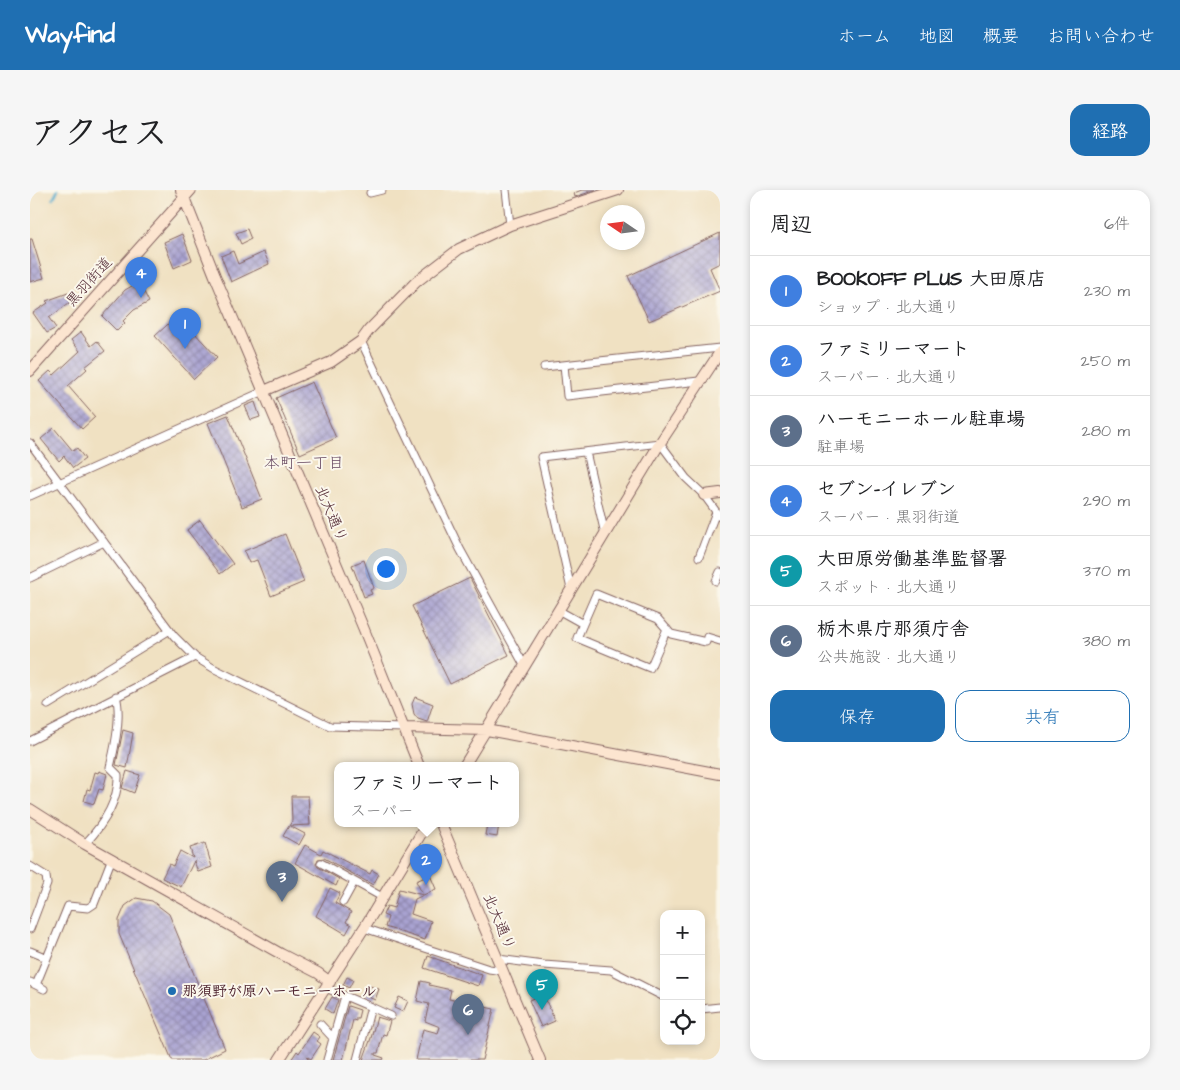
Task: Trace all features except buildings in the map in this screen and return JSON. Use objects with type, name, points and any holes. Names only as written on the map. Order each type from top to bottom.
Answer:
[{"type":"street","points":[[370,192],[382,190]]},
{"type":"street","points":[[506,190],[510,225]]},
{"type":"street","points":[[30,496],[264,390],[331,362],[361,341],[369,330],[416,282],[459,249],[510,225],[618,190]]},
{"type":"street","name":"黒羽街道","points":[[30,371],[186,192]]},
{"type":"street","name":"北大通り","points":[[186,192],[215,276],[264,390],[417,762]]},
{"type":"street","points":[[361,341],[460,549],[524,665]]},
{"type":"street","points":[[544,368],[720,348]]},
{"type":"street","points":[[467,762],[660,443],[699,381],[720,352]]},
{"type":"street","points":[[564,365],[567,396],[699,381]]},
{"type":"street","points":[[30,443],[170,630],[195,657],[213,668],[330,726],[487,730],[720,774]]},
{"type":"street","points":[[571,589],[541,457],[660,443]]},
{"type":"street","points":[[660,443],[686,478],[704,495],[718,514],[699,557]]},
{"type":"street","points":[[586,452],[605,534]]},
{"type":"street","points":[[704,495],[720,492]]},
{"type":"street","points":[[30,578],[104,542]]},
{"type":"street","points":[[716,581],[720,572]]},
{"type":"street","points":[[667,629],[650,668],[577,638],[596,594],[658,619],[667,629],[671,634],[706,642],[707,637],[720,641]]},
{"type":"street","points":[[558,610],[583,624]]},
{"type":"street","points":[[48,705],[170,630]]},
{"type":"street","points":[[30,741],[195,657]]},
{"type":"street","points":[[85,844],[99,829],[113,802],[118,783],[118,775],[110,767],[115,748],[118,712],[116,696]]},
{"type":"street","points":[[30,809],[85,844],[318,973],[328,985],[345,996],[390,1016]]},
{"type":"street","points":[[279,1060],[426,827]]},
{"type":"street","name":"北大通り","points":[[442,827],[540,1060]]},
{"type":"street","points":[[44,989],[33,983],[47,958],[68,906],[88,908],[94,904],[112,858]]},
{"type":"street","points":[[321,863],[382,897]]},
{"type":"street","points":[[30,866],[46,876],[47,884],[30,929]]},
{"type":"street","points":[[342,902],[354,882]]},
{"type":"street","points":[[364,928],[489,969],[503,971]]},
{"type":"street","points":[[30,951],[47,958]]},
{"type":"street","points":[[498,959],[544,965],[611,970],[660,995]]},
{"type":"street","points":[[326,1060],[345,996]]},
{"type":"street","points":[[357,1060],[371,1007]]},
{"type":"street","points":[[705,1009],[720,1007]]},
{"type":"street","points":[[320,1024],[333,1038]]},
{"type":"waterway","points":[[53,199],[58,190]]},
{"type":"place","name":"セブン-イレブン","points":[[141,298]]},
{"type":"place","name":"BOOKOFF PLUS 大田原店","points":[[185,349]]},
{"type":"place","name":"ファミリーマート","points":[[426,885]]},
{"type":"place","name":"ハーモニーホール駐車場","points":[[282,902]]},
{"type":"place","name":"那須野が原ハーモニーホール","points":[[172,991]]},
{"type":"place","name":"大田原労働基準監督署","points":[[542,1010]]},
{"type":"place","name":"栃木県庁那須庁舎","points":[[468,1035]]},
{"type":"district","name":"本町一丁目","points":[[304,463]]}]
